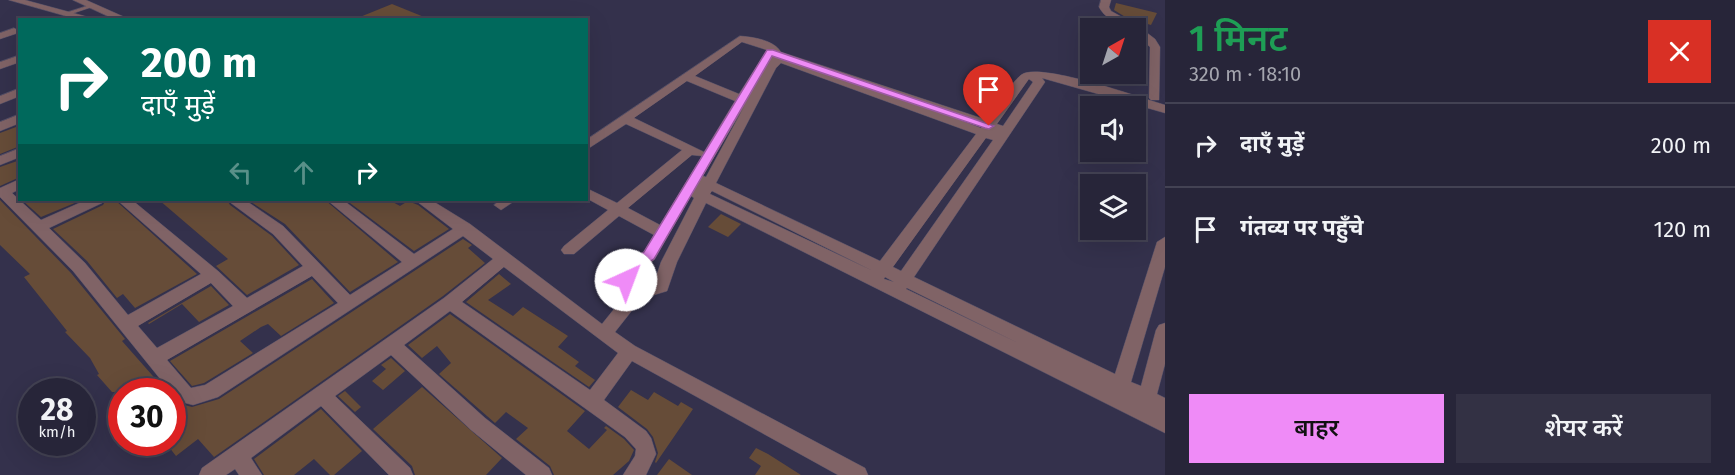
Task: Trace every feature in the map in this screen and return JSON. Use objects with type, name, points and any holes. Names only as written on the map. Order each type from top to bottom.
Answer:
[{"type":"street","points":[[14,0],[87,18]]},
{"type":"street","points":[[78,0],[121,18]]},
{"type":"street","points":[[1106,0],[1104,7],[1107,13],[1116,18]]},
{"type":"street","points":[[0,36],[14,31]]},
{"type":"street","points":[[1146,35],[1165,43]]},
{"type":"street","points":[[588,145],[740,39],[760,43],[774,49],[776,53]]},
{"type":"street","points":[[1146,39],[1155,47],[1155,98]]},
{"type":"street","points":[[636,293],[626,280],[627,272],[649,256],[663,233],[720,162],[770,52],[986,129]]},
{"type":"street","points":[[0,66],[18,59]]},
{"type":"street","points":[[604,334],[636,293],[649,292],[661,287],[699,187],[707,157],[774,63],[785,60],[1001,134]]},
{"type":"street","points":[[901,285],[1039,81],[1034,74]]},
{"type":"street","points":[[879,274],[1025,77],[1034,74],[1050,75],[1165,109]]},
{"type":"street","points":[[686,76],[746,101]]},
{"type":"street","points":[[0,100],[18,92]]},
{"type":"street","points":[[0,127],[18,119]]},
{"type":"street","points":[[625,119],[720,162]]},
{"type":"street","points":[[569,250],[690,150]]},
{"type":"street","points":[[0,161],[18,153]]},
{"type":"street","points":[[18,184],[2,193],[79,267],[154,359],[185,394],[193,397],[203,395],[465,228]]},
{"type":"street","points":[[699,187],[1145,406],[1165,424]]},
{"type":"street","points":[[588,193],[663,233]]},
{"type":"street","points":[[39,227],[95,201]]},
{"type":"street","points":[[125,201],[212,274],[245,307]]},
{"type":"street","points":[[237,201],[278,230],[349,304]]},
{"type":"street","points":[[335,201],[413,262]]},
{"type":"street","points":[[424,201],[465,228],[629,351],[858,475]]},
{"type":"street","points":[[1119,393],[1165,242]]},
{"type":"street","points":[[209,475],[450,302],[504,259]]},
{"type":"street","points":[[154,359],[315,267]]},
{"type":"street","points":[[126,324],[212,274]]},
{"type":"street","points":[[450,302],[641,439],[646,449],[644,462],[633,475]]},
{"type":"street","points":[[1145,406],[1165,330]]},
{"type":"street","points":[[390,344],[478,424],[542,475]]},
{"type":"street","points":[[592,402],[629,351]]},
{"type":"street","points":[[321,394],[403,475]]},
{"type":"street","points":[[1145,406],[1165,407]]},
{"type":"street","points":[[237,456],[252,475]]},
{"type":"lane","points":[[68,13],[92,6]]},
{"type":"building","points":[[1116,3],[1157,13],[1151,25],[1146,24],[1146,18],[1127,18],[1114,10]]},
{"type":"building","points":[[392,4],[427,18],[357,18]]},
{"type":"building","points":[[16,127],[18,128],[18,147],[0,154],[0,133]]},
{"type":"building","points":[[18,161],[18,178],[0,186],[0,167]]},
{"type":"building","points":[[0,200],[71,273],[125,339],[122,341],[155,378],[108,378],[108,387],[97,375],[99,374],[90,358],[65,332],[67,331],[24,277],[30,274],[0,245]]},
{"type":"building","points":[[23,201],[80,201],[41,217]]},
{"type":"building","points":[[105,201],[116,201],[197,274],[135,308],[123,294],[117,298],[87,261],[53,229],[103,205]]},
{"type":"building","points":[[160,201],[228,201],[272,236],[299,265],[247,295],[216,266],[228,259]]},
{"type":"building","points":[[250,201],[326,201],[398,262],[350,292],[285,224]]},
{"type":"building","points":[[347,201],[391,201],[400,206],[408,201],[418,205],[449,229],[414,251]]},
{"type":"building","points":[[721,214],[741,224],[728,237],[708,227]]},
{"type":"building","points":[[463,239],[472,245],[468,248],[485,263],[443,296],[214,457],[198,439],[186,448],[186,405],[192,407],[219,399]]},
{"type":"building","points":[[499,274],[511,284],[488,300],[513,316],[523,307],[568,336],[558,347],[579,362],[575,366],[595,380],[589,387],[466,302]]},
{"type":"building","points":[[312,279],[334,303],[281,336],[268,324],[261,327],[240,341],[253,353],[204,383],[192,386],[170,361]]},
{"type":"building","points":[[211,286],[229,305],[199,322],[182,304],[148,323]]},
{"type":"building","points":[[450,314],[585,411],[567,431],[589,449],[607,430],[604,428],[606,426],[624,439],[634,450],[629,461],[613,475],[554,475],[550,466],[516,439],[528,428],[506,412],[495,423],[439,374],[451,363],[437,346],[422,358],[408,345]]},
{"type":"building","points":[[391,358],[405,371],[383,390],[372,381],[386,369],[381,365]]},
{"type":"building","points":[[422,387],[502,458],[486,475],[415,475],[412,466],[373,429]]},
{"type":"building","points":[[631,390],[648,400],[654,392],[678,406],[681,402],[693,409],[656,463],[658,453],[653,437],[647,429],[618,407]]},
{"type":"building","points":[[345,391],[361,407],[355,412],[338,396]]},
{"type":"building","points":[[321,409],[362,451],[334,475],[330,475],[314,459],[294,475],[264,475],[254,459]]},
{"type":"building","points":[[756,448],[801,475],[755,475],[761,466],[749,458]]},
{"type":"building","points":[[669,459],[692,475],[657,475]]},
{"type":"route","points":[[626,280],[625,276],[630,268],[649,256],[740,99],[770,52],[989,126]]}]
